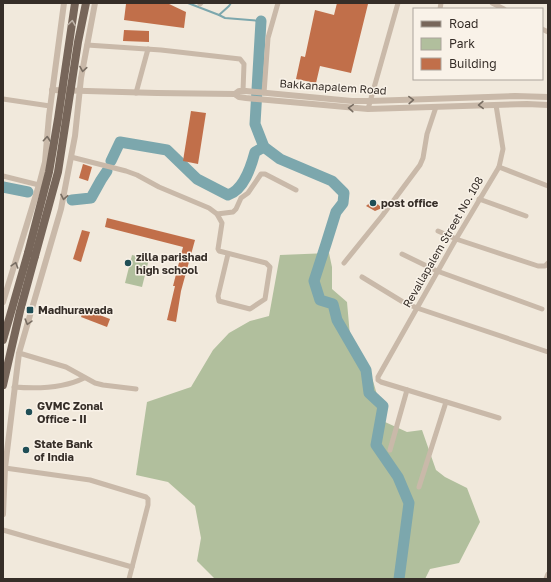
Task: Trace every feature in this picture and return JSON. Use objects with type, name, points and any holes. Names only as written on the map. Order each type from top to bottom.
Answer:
[{"type":"main road","points":[[3,385],[49,172],[75,3]]},
{"type":"main road","points":[[3,340],[58,172],[78,42],[86,3]]},
{"type":"street","points":[[3,302],[45,162],[50,106],[64,3]]},
{"type":"street","points":[[3,514],[5,468],[19,354],[61,209],[71,157],[81,78],[95,3]]},
{"type":"street","points":[[262,95],[268,38],[278,3]]},
{"type":"street","points":[[368,109],[398,3]]},
{"type":"street","points":[[492,3],[502,8]]},
{"type":"street","points":[[87,45],[148,49],[240,60],[244,64],[245,93]]},
{"type":"street","points":[[136,93],[148,49]]},
{"type":"street","points":[[52,90],[80,92],[235,94],[239,97],[245,93],[368,109],[527,104],[548,105]]},
{"type":"street","name":"Bakkanapalem Road","points":[[262,95],[370,102],[515,96],[548,97]]},
{"type":"street","points":[[3,99],[50,106]]},
{"type":"street","name":"Revallapalem Street No. 108","points":[[407,390],[381,382],[378,380],[379,374],[437,271],[499,167],[503,149],[496,105]]},
{"type":"street","points":[[344,263],[412,176],[423,158],[426,139],[436,107]]},
{"type":"street","points":[[71,157],[126,170],[159,187],[209,208],[217,214],[222,223],[218,249],[219,251],[266,264],[270,267],[265,299],[253,308],[246,309],[219,301],[218,296],[228,254]]},
{"type":"street","points":[[499,167],[548,186]]},
{"type":"street","points":[[217,214],[233,212],[241,198],[248,193],[261,174],[265,174],[296,190]]},
{"type":"street","points":[[3,176],[39,185]]},
{"type":"street","points":[[478,202],[526,216]]},
{"type":"street","points":[[438,231],[456,239],[538,266],[545,266],[548,262]]},
{"type":"street","points":[[402,254],[437,271],[542,309]]},
{"type":"street","points":[[362,277],[403,302],[417,308],[548,352]]},
{"type":"street","points":[[19,354],[66,367],[84,378],[103,385],[136,389]]},
{"type":"street","points":[[14,388],[48,387],[74,383],[84,378]]},
{"type":"street","points":[[390,450],[407,390],[499,418]]},
{"type":"street","points":[[419,487],[446,402]]},
{"type":"street","points":[[5,468],[90,480],[146,497],[148,499],[148,505],[129,579]]},
{"type":"street","points":[[3,530],[132,567]]},
{"type":"street","points":[[546,579],[548,574]]},
{"type":"green space","points":[[329,253],[332,267],[332,289],[347,302],[350,336],[360,351],[373,381],[385,422],[407,432],[422,430],[436,470],[445,477],[467,488],[480,522],[459,563],[430,569],[425,579],[215,579],[197,561],[201,538],[195,506],[168,482],[136,475],[147,402],[191,387],[213,350],[229,333],[250,321],[269,316],[280,255]]},
{"type":"green space","points":[[132,255],[149,259],[142,287],[125,283]]},
{"type":"building","points":[[167,3],[186,12],[184,28],[124,20],[126,4]]},
{"type":"building","points":[[337,3],[368,4],[351,73],[320,66],[316,83],[296,79],[301,56],[305,57],[315,10],[334,15]]},
{"type":"building","points":[[124,30],[149,31],[149,42],[123,41]]},
{"type":"building","points":[[191,111],[206,113],[198,164],[183,161]]},
{"type":"building","points":[[83,164],[92,167],[88,181],[79,178]]},
{"type":"building","name":"post office","points":[[373,200],[382,208],[375,211],[366,206]]},
{"type":"building","points":[[107,218],[195,240],[181,291],[176,322],[167,320],[175,286],[173,286],[183,247],[105,227]]},
{"type":"building","points":[[82,230],[90,232],[81,262],[73,259]]},
{"type":"building","points":[[84,309],[110,319],[107,327],[81,317]]},
{"type":"waterway","points":[[188,3],[219,15]]},
{"type":"waterway","points":[[231,3],[219,15],[225,18],[261,21]]},
{"type":"waterway","points":[[261,21],[255,124],[264,147],[280,159],[332,181],[344,193],[343,203],[336,212],[314,281],[320,300],[333,304],[337,320],[366,370],[369,393],[383,406],[376,445],[398,477],[409,503],[399,579]]},
{"type":"waterway","points":[[111,161],[120,142],[167,150],[197,179],[228,195],[234,192],[243,183],[249,171],[255,152],[264,147]]},
{"type":"waterway","points":[[72,200],[91,198],[107,171]]},
{"type":"waterway","points":[[3,187],[28,192]]},
{"type":"place","name":"post office","points":[[373,203]]},
{"type":"place","name":"zilla parishad high school","points":[[128,263]]},
{"type":"place","name":"Madhurawada","points":[[30,310]]},
{"type":"place","name":"GVMC Zonal Office - II","points":[[29,412]]},
{"type":"place","name":"State Bank of India","points":[[26,450]]}]
